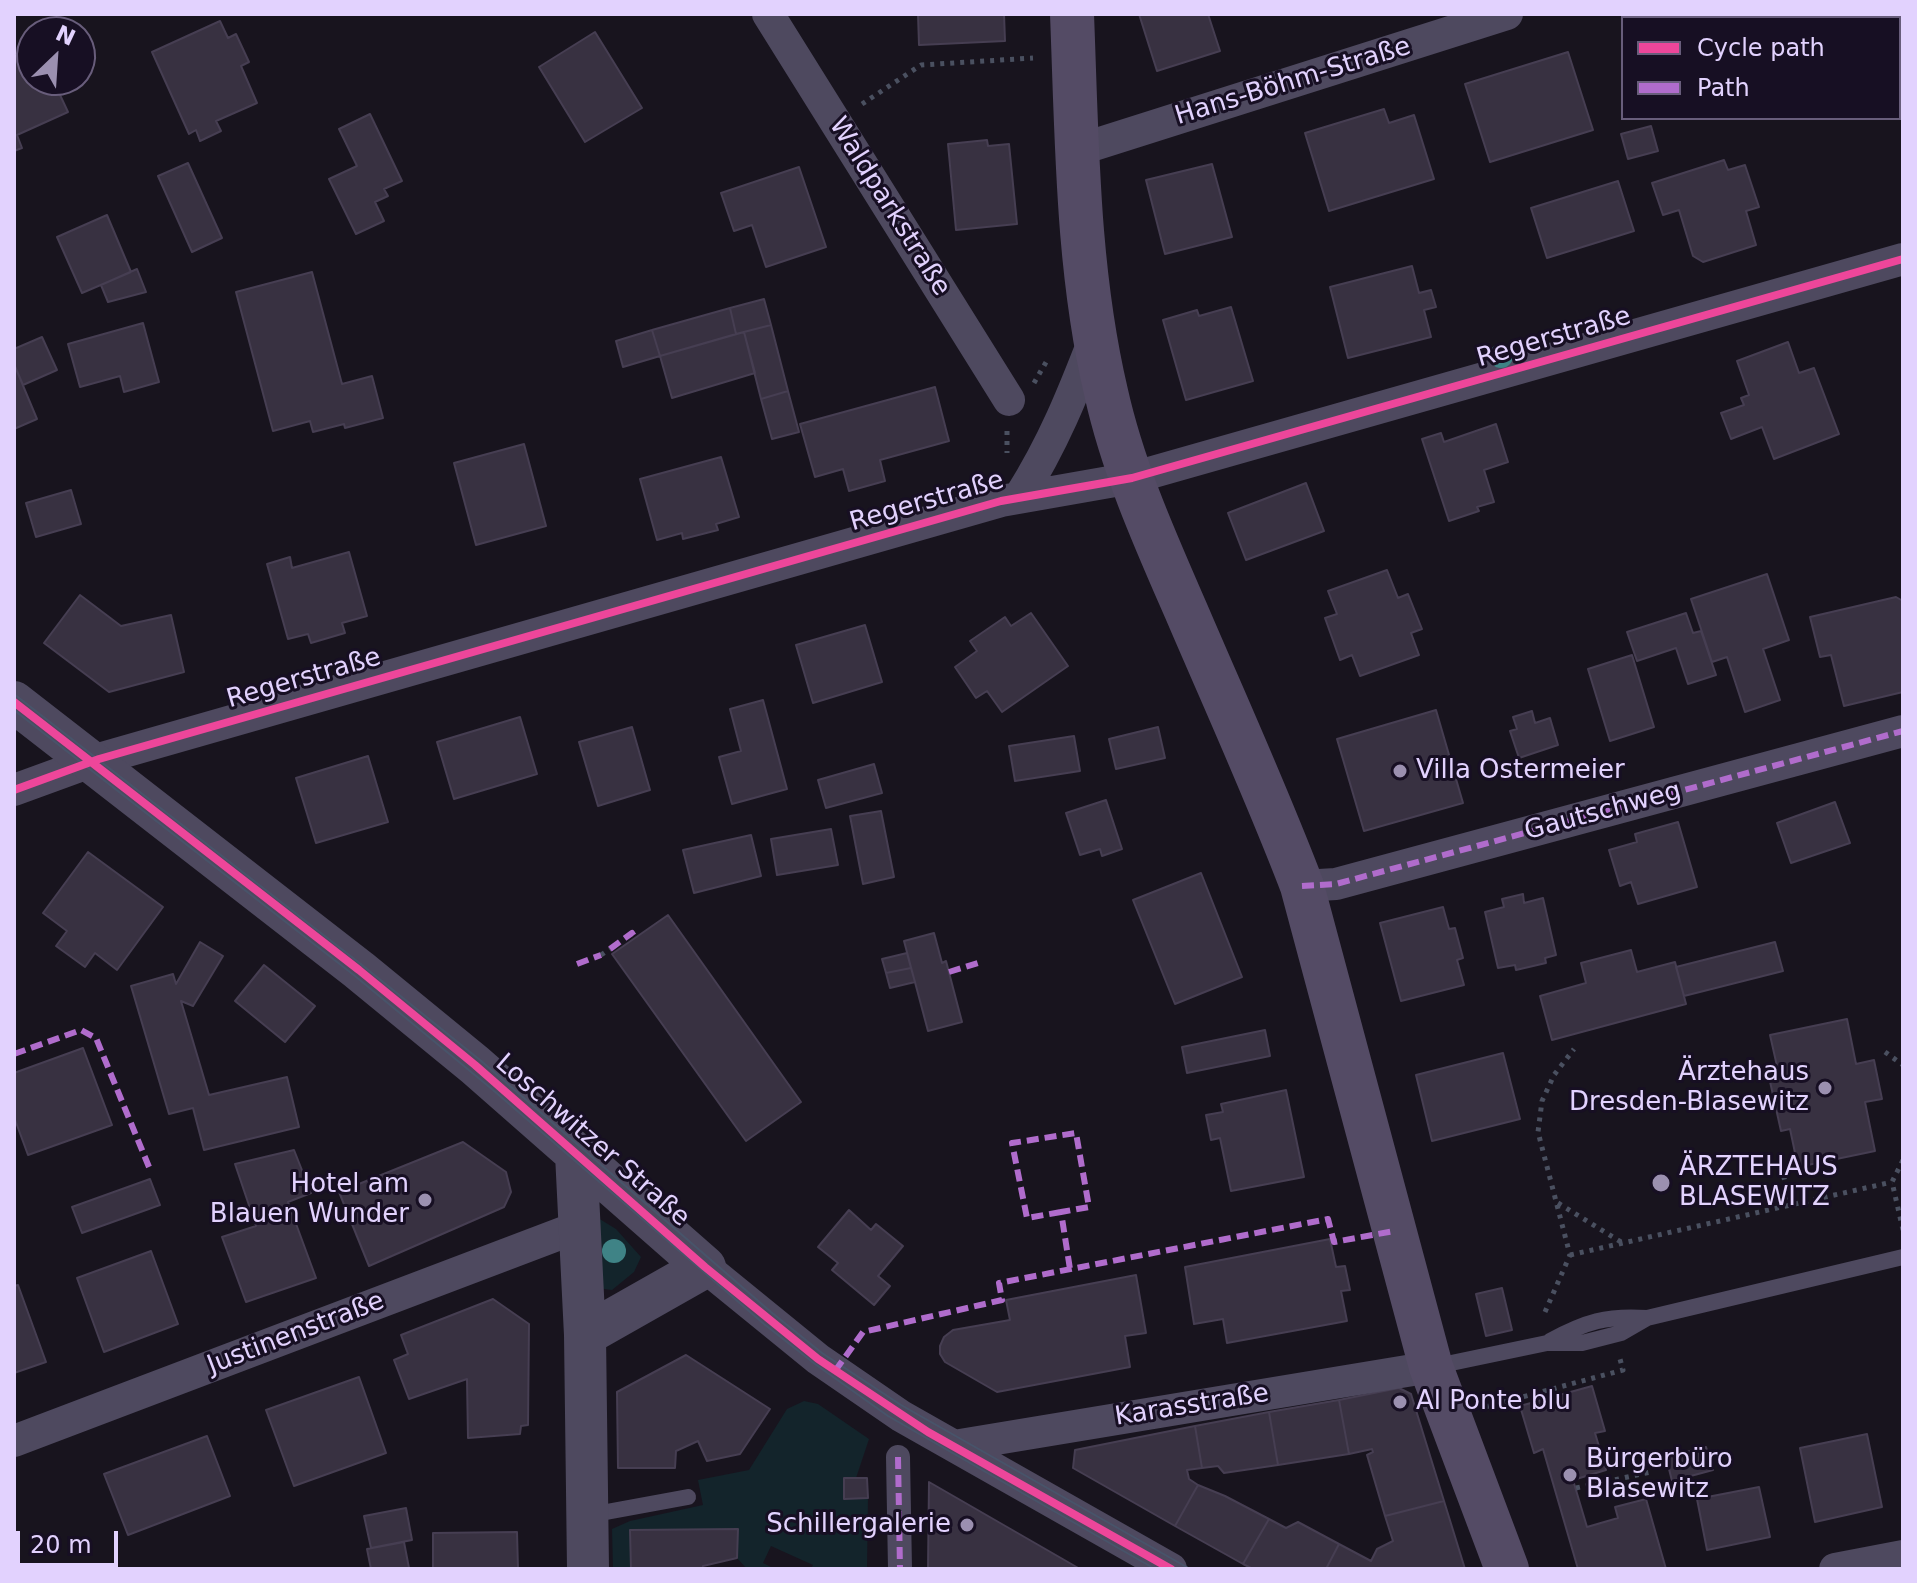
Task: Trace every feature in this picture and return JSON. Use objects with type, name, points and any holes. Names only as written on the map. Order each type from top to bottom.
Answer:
[{"type":"main road","points":[[1072,14],[1087,295],[1106,395],[1158,548],[1277,820],[1302,886],[1431,1367],[1507,1569]]},
{"type":"street","name":"Waldparkstraße","points":[[768,14],[1009,400]]},
{"type":"street","name":"Hans-Böhm-Straße","points":[[1078,150],[1507,14]]},
{"type":"street","name":"Regerstraße","points":[[14,790],[92,761],[1020,496],[1132,478],[1903,259]]},
{"type":"street","name":"Regerstraße","points":[[1020,496],[1046,456],[1095,337]]},
{"type":"street","name":"Loschwitzer Straße","points":[[14,702],[429,1027],[705,1267],[827,1365],[901,1416],[1171,1569]]},
{"type":"street","name":"Gautschweg","points":[[1302,886],[1336,884],[1903,731]]},
{"type":"street","points":[[576,1154],[585,1335],[588,1569]]},
{"type":"street","name":"Justinenstraße","points":[[14,1441],[578,1227]]},
{"type":"street","points":[[585,1335],[705,1267]]},
{"type":"street","name":"Karasstraße","points":[[954,1446],[1431,1367]]},
{"type":"street","points":[[898,1457],[900,1569]]},
{"type":"street","points":[[1835,1569],[1903,1556]]},
{"type":"lane","points":[[1431,1367],[1547,1343],[1582,1343],[1615,1335],[1647,1318],[1903,1257]]},
{"type":"lane","points":[[1547,1343],[1579,1325],[1616,1316],[1647,1318]]},
{"type":"lane","points":[[588,1515],[688,1497]]},
{"type":"path","points":[[836,122],[921,65],[1033,58]]},
{"type":"path","points":[[601,955],[610,949]]},
{"type":"path","points":[[1539,1317],[1548,1310],[1570,1255],[1538,1132],[1542,1101],[1554,1075],[1574,1049]]},
{"type":"path","points":[[1885,1052],[1903,1065]]},
{"type":"path","points":[[1903,1160],[1892,1182],[1903,1230]]},
{"type":"path","points":[[1781,1166],[1791,1205]]},
{"type":"path","points":[[1570,1255],[1892,1182]]},
{"type":"path","points":[[1556,1202],[1622,1243]]},
{"type":"path","points":[[1478,1409],[1623,1370],[1615,1335]]},
{"type":"path","points":[[1576,1488],[1651,1472]]},
{"type":"shaded area","points":[[598,1218],[616,1229],[641,1257],[634,1272],[612,1290],[597,1288]]},
{"type":"shaded area","points":[[804,1401],[818,1404],[869,1439],[856,1478],[844,1478],[844,1499],[868,1498],[867,1569],[811,1569],[813,1565],[771,1546],[763,1563],[775,1569],[747,1569],[737,1558],[737,1529],[631,1530],[631,1569],[613,1569],[612,1529],[630,1521],[703,1505],[698,1480],[749,1470],[787,1409]]},
{"type":"building","points":[[918,14],[1004,14],[1005,41],[919,45]]},
{"type":"building","points":[[1139,14],[1208,14],[1220,51],[1157,71]]},
{"type":"building","points":[[220,21],[228,38],[236,34],[249,62],[241,66],[257,103],[216,121],[221,131],[200,141],[196,130],[189,134],[152,52]]},
{"type":"building","points":[[595,32],[642,108],[585,142],[539,67]]},
{"type":"building","points":[[14,52],[16,96],[60,96],[68,112],[17,135],[22,148],[14,151]]},
{"type":"building","points":[[1568,52],[1593,130],[1490,162],[1465,84]]},
{"type":"building","points":[[1384,109],[1389,123],[1414,115],[1434,179],[1329,211],[1305,133]]},
{"type":"building","points":[[370,114],[402,181],[384,189],[388,196],[375,202],[384,221],[356,234],[329,179],[357,166],[339,129]]},
{"type":"building","points":[[1651,126],[1658,151],[1628,159],[1621,134]]},
{"type":"building","points":[[987,140],[988,146],[1009,144],[1017,224],[956,230],[948,144]]},
{"type":"building","points":[[1724,160],[1728,170],[1745,165],[1759,207],[1746,211],[1756,245],[1703,262],[1693,256],[1679,210],[1663,215],[1652,183]]},
{"type":"building","points":[[188,163],[222,238],[192,252],[158,176]]},
{"type":"building","points":[[1212,164],[1232,237],[1165,254],[1146,180]]},
{"type":"building","points":[[799,167],[826,247],[766,267],[752,225],[734,231],[721,193]]},
{"type":"building","points":[[1618,181],[1634,231],[1547,258],[1531,208]]},
{"type":"building","points":[[107,215],[131,272],[82,293],[57,237]]},
{"type":"building","points":[[1412,266],[1419,293],[1431,290],[1436,307],[1424,310],[1431,337],[1348,358],[1330,287]]},
{"type":"building","points":[[137,269],[146,292],[108,302],[101,285]]},
{"type":"building","points":[[312,272],[342,384],[372,376],[383,418],[313,432],[310,421],[273,431],[236,292]]},
{"type":"building","points":[[764,299],[771,325],[736,334],[730,308]]},
{"type":"building","points":[[1231,307],[1253,381],[1186,400],[1163,320],[1197,310],[1199,316]]},
{"type":"building","points":[[730,308],[736,334],[660,356],[652,330]]},
{"type":"building","points":[[143,323],[159,382],[124,392],[120,376],[80,387],[68,344]]},
{"type":"building","points":[[771,325],[788,391],[761,399],[744,332]]},
{"type":"building","points":[[652,330],[660,356],[623,367],[616,341]]},
{"type":"building","points":[[744,332],[755,373],[672,398],[660,356]]},
{"type":"building","points":[[42,337],[57,370],[23,385],[14,364],[14,349]]},
{"type":"building","points":[[1788,342],[1799,373],[1814,368],[1839,434],[1774,459],[1762,427],[1731,439],[1721,413],[1744,405],[1741,398],[1749,395],[1737,361]]},
{"type":"building","points":[[14,364],[37,419],[14,429]]},
{"type":"building","points":[[935,387],[949,441],[880,460],[885,481],[849,491],[843,469],[815,477],[800,424]]},
{"type":"building","points":[[788,391],[799,432],[772,439],[761,399]]},
{"type":"building","points":[[1496,424],[1508,462],[1484,470],[1494,502],[1477,507],[1479,511],[1449,521],[1422,439],[1441,433],[1444,442]]},
{"type":"building","points":[[524,444],[546,526],[476,545],[454,463]]},
{"type":"building","points":[[721,457],[739,517],[716,524],[718,530],[683,539],[682,533],[657,540],[640,479]]},
{"type":"building","points":[[1306,483],[1324,531],[1246,560],[1228,513]]},
{"type":"building","points":[[71,490],[81,524],[36,537],[26,503]]},
{"type":"building","points":[[349,552],[367,616],[342,623],[345,633],[311,643],[308,634],[288,639],[267,564],[290,557],[292,568]]},
{"type":"building","points":[[1387,570],[1398,598],[1408,594],[1422,629],[1411,633],[1419,655],[1360,676],[1352,655],[1340,660],[1325,618],[1337,614],[1328,591]]},
{"type":"building","points":[[1767,574],[1789,640],[1763,649],[1780,700],[1745,712],[1727,657],[1712,662],[1691,599]]},
{"type":"building","points":[[80,595],[121,626],[171,615],[184,672],[109,692],[44,643]]},
{"type":"building","points":[[1896,597],[1903,601],[1903,692],[1844,706],[1831,655],[1820,657],[1810,617]]},
{"type":"building","points":[[1031,613],[1068,666],[1002,712],[987,691],[976,698],[955,667],[977,651],[970,641],[1005,617],[1011,626]]},
{"type":"building","points":[[1686,613],[1693,633],[1701,631],[1716,675],[1688,684],[1676,648],[1637,661],[1627,632]]},
{"type":"building","points":[[865,625],[882,682],[813,703],[796,645]]},
{"type":"building","points":[[1632,655],[1654,727],[1610,741],[1588,669]]},
{"type":"building","points":[[763,700],[787,789],[732,804],[719,757],[741,751],[730,709]]},
{"type":"building","name":"Villa Ostermeier","points":[[1436,710],[1463,803],[1364,831],[1337,739]]},
{"type":"building","points":[[1532,711],[1535,723],[1550,718],[1558,745],[1519,758],[1510,731],[1517,729],[1513,717]]},
{"type":"building","points":[[520,717],[537,774],[454,799],[437,742]]},
{"type":"building","points":[[632,727],[650,790],[598,806],[579,742]]},
{"type":"building","points":[[1158,727],[1165,758],[1116,769],[1109,739]]},
{"type":"building","points":[[1074,736],[1080,771],[1015,781],[1009,746]]},
{"type":"building","points":[[368,756],[388,822],[316,843],[296,778]]},
{"type":"building","points":[[874,764],[882,793],[826,808],[818,780]]},
{"type":"building","points":[[1106,800],[1122,849],[1102,856],[1100,849],[1080,855],[1066,813]]},
{"type":"building","points":[[1835,802],[1850,843],[1791,863],[1777,823]]},
{"type":"building","points":[[881,811],[894,877],[863,884],[850,816]]},
{"type":"building","points":[[1678,822],[1697,887],[1638,904],[1631,882],[1620,886],[1609,850],[1637,842],[1635,834]]},
{"type":"building","points":[[831,829],[838,865],[777,875],[771,839]]},
{"type":"building","points":[[751,835],[761,876],[694,893],[683,850]]},
{"type":"building","points":[[88,852],[163,907],[117,970],[95,953],[85,967],[56,946],[67,931],[43,913]]},
{"type":"building","points":[[1201,873],[1242,977],[1175,1004],[1133,900]]},
{"type":"building","points":[[1523,894],[1524,903],[1543,898],[1556,955],[1545,958],[1546,963],[1516,970],[1515,965],[1498,968],[1485,912],[1504,907],[1502,899]]},
{"type":"building","points":[[1443,907],[1449,929],[1455,928],[1463,958],[1457,960],[1464,985],[1401,1001],[1380,923]]},
{"type":"building","points":[[668,915],[801,1102],[746,1141],[612,954]]},
{"type":"building","points":[[934,933],[942,963],[946,961],[962,1022],[928,1031],[904,941]]},
{"type":"building","points":[[200,942],[223,956],[193,1006],[181,1001],[209,1095],[287,1077],[299,1127],[204,1150],[193,1108],[169,1114],[131,986],[173,974],[176,984]]},
{"type":"building","points":[[1775,942],[1783,971],[1684,996],[1676,967]]},
{"type":"building","points":[[1631,950],[1637,972],[1675,962],[1686,1004],[1552,1040],[1540,996],[1586,983],[1581,963]]},
{"type":"building","points":[[907,953],[911,968],[886,973],[882,959]]},
{"type":"building","points":[[264,965],[315,1006],[285,1042],[235,1001]]},
{"type":"building","points":[[911,968],[915,982],[890,988],[886,973]]},
{"type":"building","name":"Ärztehaus Dresden-Blasewitz","points":[[1847,1019],[1856,1064],[1874,1060],[1882,1099],[1865,1102],[1875,1151],[1798,1167],[1790,1129],[1781,1131],[1769,1077],[1779,1075],[1770,1035]]},
{"type":"building","points":[[1265,1030],[1270,1056],[1187,1073],[1182,1047]]},
{"type":"building","points":[[83,1048],[112,1125],[28,1155],[14,1117],[14,1073]]},
{"type":"building","points":[[1503,1053],[1520,1119],[1432,1141],[1416,1075]]},
{"type":"building","points":[[1286,1090],[1304,1177],[1231,1191],[1220,1138],[1211,1140],[1206,1115],[1223,1112],[1221,1104]]},
{"type":"building","name":"Hotel am Blauen Wunder","points":[[463,1142],[506,1172],[511,1192],[504,1207],[369,1266],[339,1192]]},
{"type":"building","points":[[294,1150],[311,1193],[288,1202],[316,1278],[246,1302],[222,1237],[256,1226],[235,1164]]},
{"type":"building","points":[[150,1179],[160,1205],[82,1233],[72,1207]]},
{"type":"building","points":[[849,1210],[871,1230],[876,1224],[903,1246],[878,1276],[890,1286],[874,1305],[832,1270],[838,1263],[818,1247]]},
{"type":"building","points":[[1330,1239],[1336,1267],[1345,1266],[1350,1290],[1341,1291],[1347,1321],[1227,1343],[1223,1319],[1194,1324],[1185,1267]]},
{"type":"building","points":[[151,1251],[178,1324],[104,1352],[77,1278]]},
{"type":"building","points":[[1136,1275],[1146,1333],[1125,1336],[1130,1367],[997,1392],[945,1362],[940,1354],[944,1337],[953,1330],[1010,1320],[1006,1300]]},
{"type":"building","points":[[18,1285],[46,1362],[14,1373],[14,1286]]},
{"type":"building","points":[[1502,1288],[1512,1330],[1486,1336],[1476,1294]]},
{"type":"building","points":[[493,1299],[529,1324],[528,1425],[521,1426],[520,1434],[468,1438],[467,1379],[409,1399],[394,1360],[408,1354],[401,1335]]},
{"type":"building","points":[[686,1355],[770,1409],[740,1454],[707,1461],[698,1441],[676,1451],[675,1468],[618,1468],[617,1392]]},
{"type":"building","points":[[359,1377],[386,1453],[294,1486],[266,1410]]},
{"type":"building","name":"Bürgerbüro Blasewitz","points":[[1592,1386],[1605,1431],[1595,1433],[1606,1470],[1573,1480],[1587,1527],[1618,1518],[1615,1507],[1646,1499],[1666,1569],[1578,1569],[1543,1449],[1534,1453],[1520,1406]]},
{"type":"building","points":[[1399,1388],[1411,1394],[1444,1501],[1385,1516],[1367,1455],[1373,1452],[1372,1449],[1349,1454],[1339,1400]]},
{"type":"building","points":[[1339,1400],[1349,1454],[1278,1465],[1269,1412]]},
{"type":"building","points":[[1269,1412],[1278,1465],[1224,1473],[1218,1466],[1202,1468],[1195,1426]]},
{"type":"building","points":[[1195,1426],[1202,1468],[1187,1470],[1189,1479],[1198,1485],[1175,1526],[1073,1468],[1075,1450]]},
{"type":"building","points":[[1867,1434],[1882,1507],[1815,1522],[1800,1448]]},
{"type":"building","points":[[207,1436],[230,1496],[128,1535],[104,1474]]},
{"type":"building","points":[[1706,1447],[1713,1470],[1672,1481],[1666,1457]]},
{"type":"building","points":[[844,1478],[867,1478],[868,1498],[844,1499]]},
{"type":"building","name":"Schillergalerie","points":[[929,1482],[1080,1569],[928,1569]]},
{"type":"building","points":[[1198,1485],[1269,1519],[1243,1564],[1175,1526]]},
{"type":"building","points":[[1759,1487],[1770,1537],[1707,1550],[1697,1499]]},
{"type":"building","points":[[1444,1501],[1465,1569],[1326,1569],[1339,1544],[1371,1561],[1377,1549],[1393,1541],[1385,1516]]},
{"type":"building","points":[[406,1508],[412,1540],[371,1548],[364,1516]]},
{"type":"building","points":[[1269,1519],[1286,1528],[1298,1522],[1339,1544],[1326,1569],[1253,1569],[1243,1564]]},
{"type":"building","points":[[738,1529],[737,1558],[703,1566],[703,1569],[631,1569],[630,1530]]},
{"type":"building","points":[[517,1532],[518,1569],[433,1569],[433,1533]]},
{"type":"building","points":[[404,1542],[409,1568],[371,1569],[367,1549]]},
{"type":"tram line","points":[[14,694],[480,1060],[822,1353],[901,1405],[1190,1569]]},
{"type":"tram line","points":[[14,710],[355,976],[815,1364],[888,1416],[1155,1569]]},
{"type":"marked path","points":[[1302,886],[1336,884],[1903,731]]},
{"type":"marked path","points":[[610,949],[632,933],[635,938]]},
{"type":"marked path","points":[[577,964],[601,955]]},
{"type":"marked path","points":[[949,972],[978,963]]},
{"type":"marked path","points":[[14,1054],[81,1030],[96,1038],[149,1167]]},
{"type":"marked path","points":[[1061,1212],[1027,1218],[1012,1143],[1076,1133],[1089,1207],[1061,1212],[1070,1269]]},
{"type":"marked path","points":[[835,1371],[863,1332],[1002,1300],[999,1283],[1328,1219],[1334,1242],[1394,1231]]},
{"type":"marked path","points":[[898,1457],[900,1569]]},
{"type":"cycle path","points":[[14,790],[99,759],[1001,501],[1132,478],[1903,259]]},
{"type":"cycle path","points":[[14,702],[359,970],[475,1065],[705,1267],[818,1359],[928,1432],[1171,1569]]},
{"type":"place","name":"Villa Ostermeier","points":[[1400,771]]},
{"type":"place","name":"Ärztehaus Dresden-Blasewitz","points":[[1825,1088]]},
{"type":"place","name":"ÄRZTEHAUS BLASEWITZ","points":[[1661,1183]]},
{"type":"place","name":"Hotel am Blauen Wunder","points":[[425,1200]]},
{"type":"place","name":"Al Ponte blu","points":[[1400,1402]]},
{"type":"place","name":"Bürgerbüro Blasewitz","points":[[1570,1475]]},
{"type":"place","name":"Schillergalerie","points":[[967,1525]]}]
